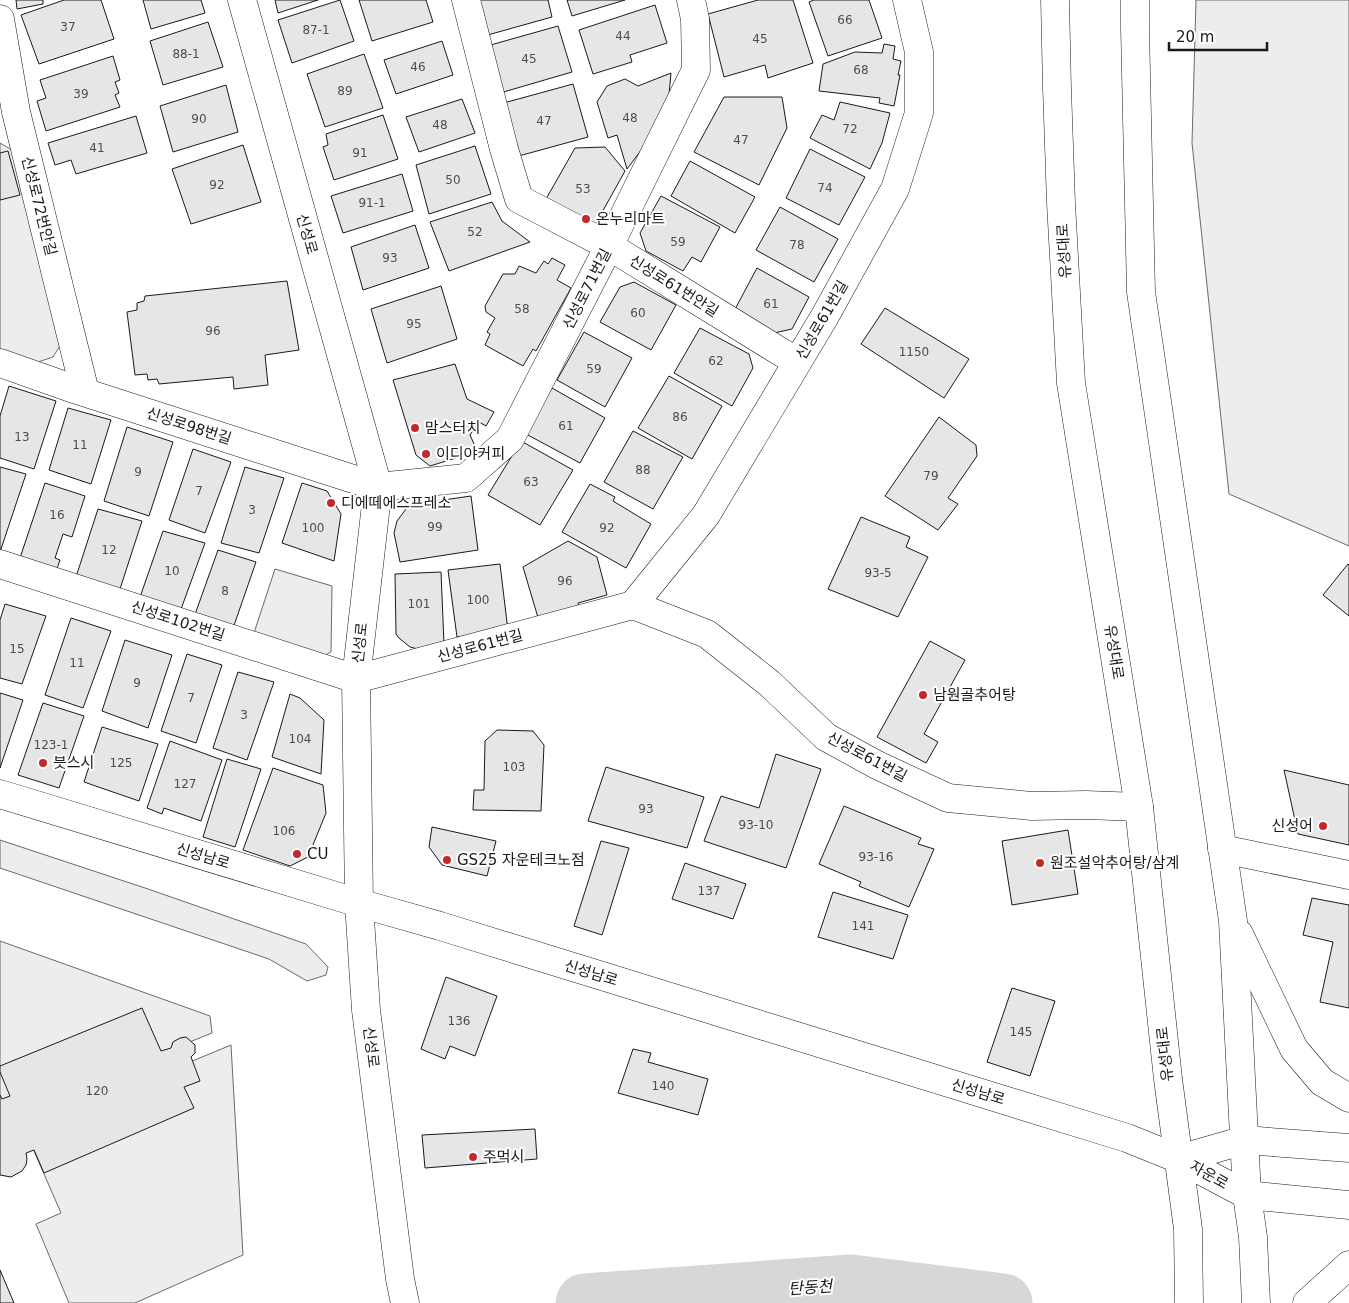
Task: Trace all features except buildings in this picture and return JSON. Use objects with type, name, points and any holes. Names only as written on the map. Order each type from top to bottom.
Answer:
[{"type":"street","name":"신성로","points":[[242,0],[378,487],[356,679],[359,903],[366,1010],[403,1291]]},
{"type":"street","name":"신성로61번안길","points":[[466,0],[504,148],[519,198],[609,246],[797,362]]},
{"type":"street","name":"신성로71번길","points":[[378,487],[466,478],[510,439],[609,246],[696,70],[695,19],[691,0]]},
{"type":"street","name":"신성로61번길","points":[[356,679],[633,605],[706,515],[825,316],[895,189],[919,113],[919,52],[907,0]]},
{"type":"street","name":"유성대로","points":[[1055,0],[1061,203],[1071,383],[1139,807],[1168,1079],[1188,1228],[1188,1303]]},
{"type":"street","points":[[1135,0],[1134,29],[1141,292],[1233,921],[1247,1195],[1253,1237],[1256,1303]]},
{"type":"street","name":"신성로72번안길","points":[[0,19],[8,113],[85,392]]},
{"type":"street","name":"신성로98번길","points":[[0,363],[378,487]]},
{"type":"street","name":"신성로102번길","points":[[0,564],[356,679]]},
{"type":"street","name":"신성로61번길","points":[[633,605],[707,634],[769,683],[826,736],[877,765],[948,798],[1032,806],[1086,805],[1139,807]]},
{"type":"street","name":"신성남로","points":[[0,794],[440,926],[1127,1138],[1179,1159]]},
{"type":"street","points":[[1222,850],[1349,875]]},
{"type":"street","points":[[1233,921],[1294,1049],[1322,1082],[1349,1098]]},
{"type":"street","name":"자운로","points":[[1179,1159],[1245,1140],[1349,1148]]},
{"type":"street","name":"자운로","points":[[1179,1159],[1247,1195],[1349,1205]]},
{"type":"street","points":[[1307,1303],[1349,1264]]},
{"type":"shaded area","points":[[1196,0],[1349,0],[1349,546],[1229,494],[1192,143]]},
{"type":"shaded area","points":[[0,143],[12,150],[61,344],[53,357],[38,362],[0,349]]},
{"type":"shaded area","points":[[275,569],[332,586],[331,652],[307,665],[250,645]]},
{"type":"shaded area","points":[[0,840],[306,944],[328,967],[326,975],[307,981],[269,959],[0,868]]},
{"type":"shaded area","points":[[0,941],[210,1016],[212,1033],[152,1057],[161,1074],[231,1045],[243,1255],[135,1303],[69,1303],[36,1224],[61,1213],[17,1112],[0,1119]]},
{"type":"waterway","name":"탄동천","points":[[585,1303],[851,1284],[1003,1303]]},
{"type":"place","name":"온누리마트","points":[[586,219]]},
{"type":"place","name":"맘스터치","points":[[415,428]]},
{"type":"place","name":"이디야커피","points":[[426,454]]},
{"type":"place","name":"디에떼에스프레소","points":[[331,503]]},
{"type":"place","name":"남원골추어탕","points":[[923,695]]},
{"type":"place","name":"븟스시","points":[[43,763]]},
{"type":"place","name":"신성어","points":[[1323,826]]},
{"type":"place","name":"CU","points":[[297,854]]},
{"type":"place","name":"GS25 자운테크노점","points":[[447,860]]},
{"type":"place","name":"원조설악추어탕/삼계","points":[[1040,863]]},
{"type":"place","name":"주먹시","points":[[473,1157]]}]
